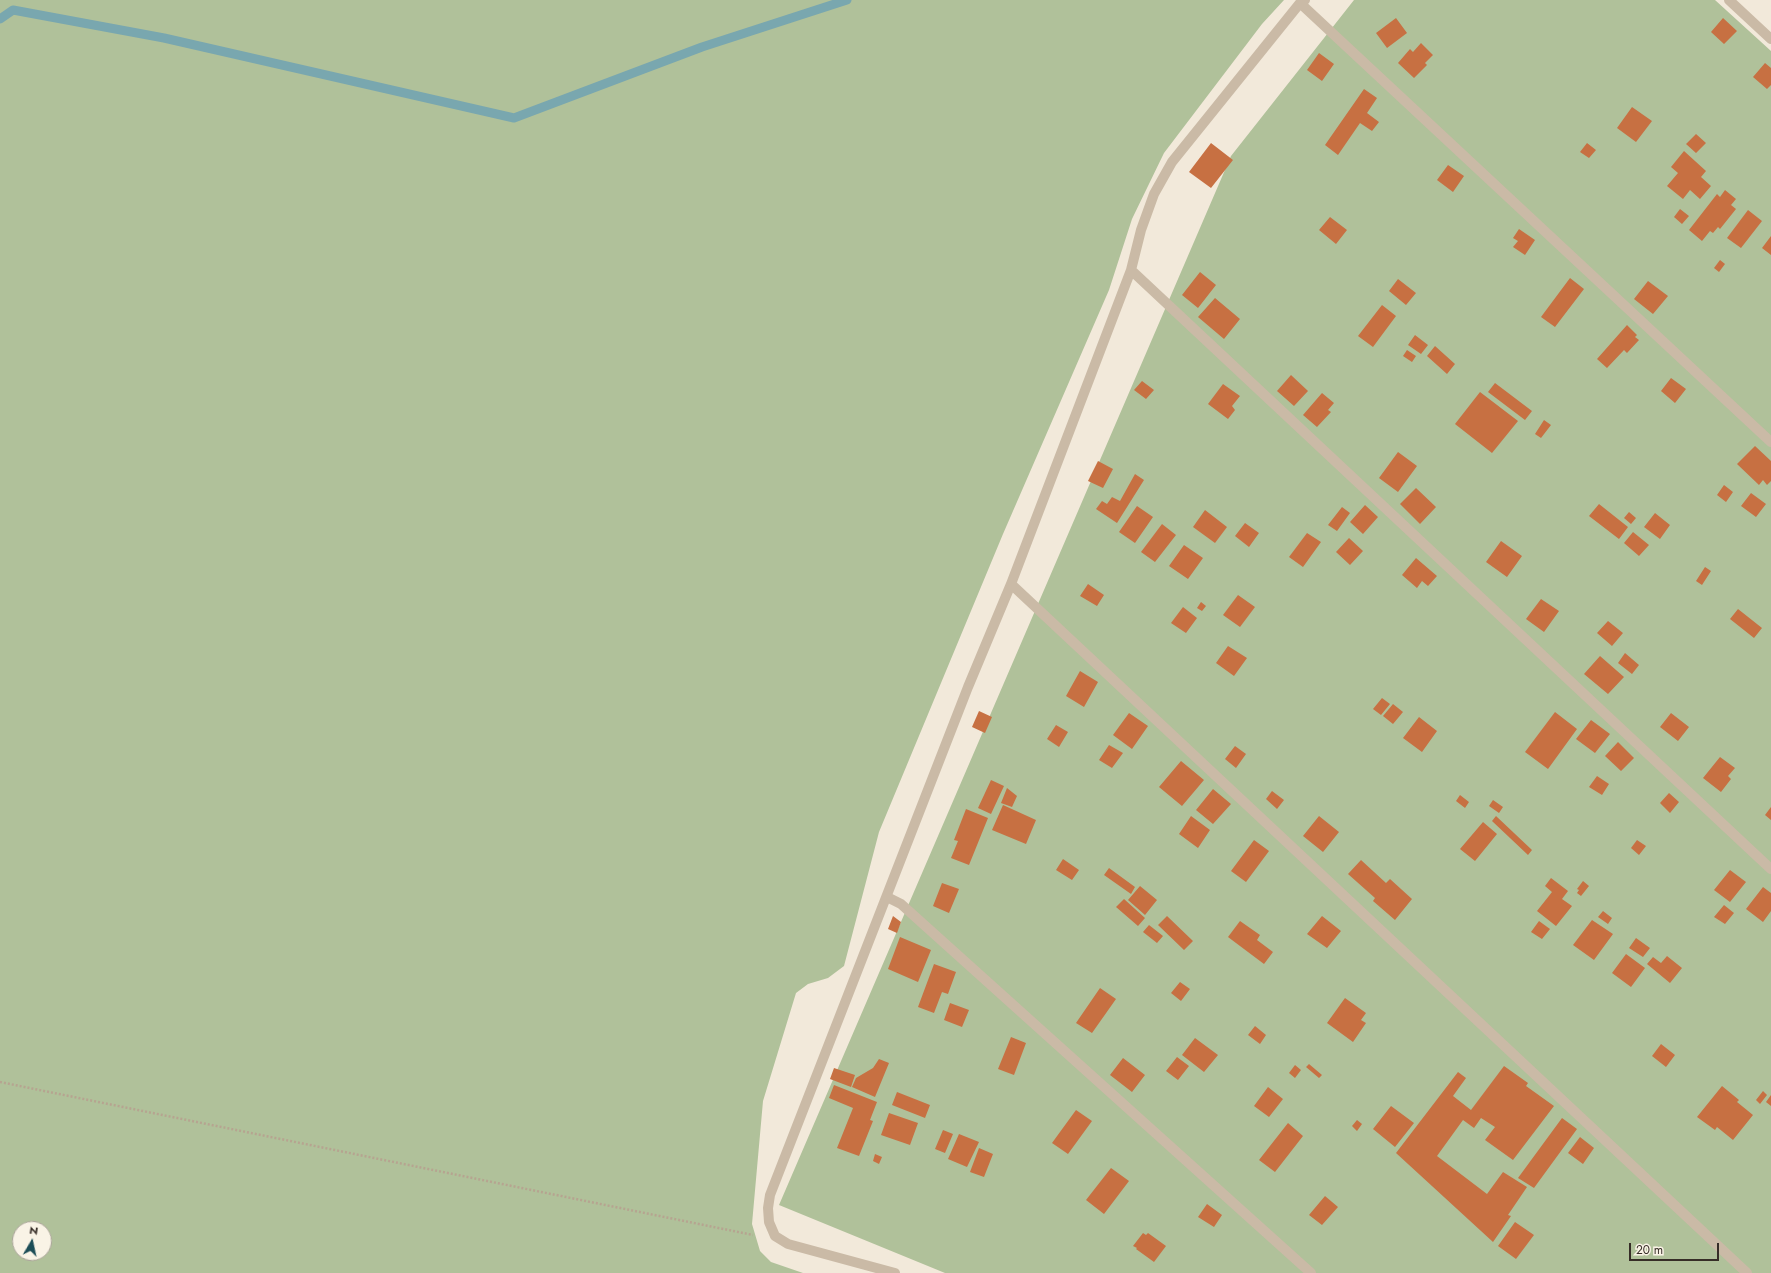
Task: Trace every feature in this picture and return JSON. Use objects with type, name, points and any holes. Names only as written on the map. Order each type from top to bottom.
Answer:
[{"type":"lane","points":[[1729,0],[1771,39]]},
{"type":"lane","points":[[895,1273],[788,1244],[775,1236],[769,1222],[768,1208],[770,1195],[968,687],[1011,584],[1131,270],[1141,230],[1154,194],[1172,162],[1303,1],[1771,442]]},
{"type":"lane","points":[[1131,270],[1771,869]]},
{"type":"lane","points":[[1011,584],[1747,1273]]},
{"type":"lane","points":[[887,897],[901,904],[1311,1273]]},
{"type":"path","points":[[0,1082],[761,1237],[775,1236]]},
{"type":"green space","points":[[0,0],[1284,0],[1262,24],[1164,153],[1132,219],[1109,290],[1003,534],[879,832],[844,966],[828,978],[808,984],[796,993],[763,1101],[752,1224],[760,1251],[771,1262],[803,1273],[0,1273]]},
{"type":"green space","points":[[1354,0],[1715,0],[1771,51],[1771,1273],[945,1273],[779,1205],[1231,156]]},
{"type":"building","points":[[1396,18],[1407,33],[1387,48],[1376,33]]},
{"type":"building","points":[[1723,18],[1737,31],[1724,44],[1711,32]]},
{"type":"building","points":[[1421,43],[1433,55],[1425,63],[1427,65],[1414,78],[1398,63],[1410,49],[1413,52]]},
{"type":"building","points":[[1319,53],[1334,64],[1322,81],[1307,70]]},
{"type":"building","points":[[1765,63],[1771,68],[1771,85],[1767,89],[1753,77]]},
{"type":"building","points":[[1364,89],[1377,98],[1367,113],[1379,122],[1372,131],[1360,123],[1338,155],[1325,145]]},
{"type":"building","points":[[1632,107],[1652,121],[1636,142],[1617,128]]},
{"type":"building","points":[[1696,134],[1706,143],[1696,153],[1686,144]]},
{"type":"building","points":[[1211,143],[1233,160],[1211,188],[1189,172]]},
{"type":"building","points":[[1587,143],[1596,150],[1589,158],[1580,152]]},
{"type":"building","points":[[1684,151],[1706,171],[1701,177],[1711,186],[1700,199],[1690,190],[1683,199],[1667,186],[1678,173],[1671,167]]},
{"type":"building","points":[[1448,165],[1464,176],[1453,192],[1437,180]]},
{"type":"building","points":[[1725,190],[1736,199],[1731,205],[1736,209],[1720,229],[1718,227],[1713,233],[1710,231],[1702,241],[1689,230],[1717,194],[1720,197]]},
{"type":"building","points":[[1680,209],[1689,216],[1682,224],[1674,217]]},
{"type":"building","points":[[1748,210],[1762,221],[1741,248],[1727,238]]},
{"type":"building","points":[[1330,217],[1347,230],[1336,244],[1319,230]]},
{"type":"building","points":[[1519,229],[1535,240],[1525,255],[1513,247],[1518,241],[1513,238]]},
{"type":"building","points":[[1771,236],[1771,255],[1762,248]]},
{"type":"building","points":[[1720,260],[1725,264],[1719,272],[1714,268]]},
{"type":"building","points":[[1200,272],[1216,285],[1198,308],[1182,295]]},
{"type":"building","points":[[1570,278],[1584,289],[1555,327],[1541,317]]},
{"type":"building","points":[[1398,279],[1416,293],[1406,305],[1389,291]]},
{"type":"building","points":[[1648,281],[1668,296],[1653,314],[1634,299]]},
{"type":"building","points":[[1215,298],[1240,319],[1224,339],[1198,317]]},
{"type":"building","points":[[1382,305],[1396,316],[1373,347],[1358,336]]},
{"type":"building","points":[[1627,325],[1637,335],[1635,337],[1639,340],[1627,353],[1624,350],[1607,368],[1597,359]]},
{"type":"building","points":[[1415,335],[1428,345],[1421,354],[1408,345]]},
{"type":"building","points":[[1435,346],[1455,364],[1447,374],[1427,356]]},
{"type":"building","points":[[1407,350],[1416,356],[1412,362],[1403,356]]},
{"type":"building","points":[[1291,375],[1308,391],[1294,406],[1277,391]]},
{"type":"building","points":[[1671,378],[1686,389],[1675,403],[1661,391]]},
{"type":"building","points":[[1142,381],[1154,390],[1146,399],[1134,390]]},
{"type":"building","points":[[1495,383],[1532,411],[1525,420],[1488,392]]},
{"type":"building","points":[[1223,384],[1240,396],[1232,406],[1235,410],[1228,419],[1208,404]]},
{"type":"building","points":[[1480,392],[1518,421],[1492,453],[1455,424]]},
{"type":"building","points":[[1322,393],[1334,403],[1328,410],[1331,412],[1317,427],[1303,415]]},
{"type":"building","points":[[1544,420],[1551,425],[1541,438],[1535,434]]},
{"type":"building","points":[[1755,446],[1771,461],[1771,481],[1767,485],[1763,480],[1759,485],[1737,464]]},
{"type":"building","points":[[1398,452],[1417,466],[1398,492],[1379,478]]},
{"type":"building","points":[[1098,461],[1113,469],[1103,488],[1088,481]]},
{"type":"building","points":[[1135,474],[1144,480],[1117,523],[1096,509],[1102,501],[1107,504],[1112,497],[1120,501]]},
{"type":"building","points":[[1724,485],[1733,492],[1726,502],[1717,495]]},
{"type":"building","points":[[1416,488],[1436,507],[1420,524],[1400,504]]},
{"type":"building","points":[[1751,493],[1766,504],[1756,517],[1741,506]]},
{"type":"building","points":[[1599,504],[1628,527],[1619,539],[1589,516]]},
{"type":"building","points":[[1365,505],[1378,517],[1363,534],[1350,522]]},
{"type":"building","points":[[1137,506],[1153,517],[1135,543],[1119,532]]},
{"type":"building","points":[[1342,507],[1350,513],[1337,531],[1328,525]]},
{"type":"building","points":[[1205,510],[1227,527],[1215,543],[1193,527]]},
{"type":"building","points":[[1629,512],[1636,518],[1631,524],[1624,518]]},
{"type":"building","points":[[1655,513],[1670,525],[1660,539],[1644,527]]},
{"type":"building","points":[[1245,523],[1259,533],[1249,547],[1235,536]]},
{"type":"building","points":[[1162,524],[1176,535],[1155,562],[1141,552]]},
{"type":"building","points":[[1633,532],[1649,545],[1639,556],[1624,543]]},
{"type":"building","points":[[1307,533],[1321,542],[1303,567],[1289,557]]},
{"type":"building","points":[[1349,538],[1363,551],[1350,565],[1336,552]]},
{"type":"building","points":[[1501,541],[1522,556],[1507,577],[1486,562]]},
{"type":"building","points":[[1184,545],[1203,558],[1188,579],[1169,566]]},
{"type":"building","points":[[1416,558],[1437,576],[1428,586],[1422,581],[1417,588],[1402,575]]},
{"type":"building","points":[[1705,567],[1711,571],[1702,585],[1696,581]]},
{"type":"building","points":[[1088,584],[1104,595],[1097,606],[1080,596]]},
{"type":"building","points":[[1238,595],[1255,607],[1240,627],[1223,615]]},
{"type":"building","points":[[1541,599],[1559,611],[1544,632],[1526,619]]},
{"type":"building","points":[[1201,602],[1206,606],[1202,611],[1197,608]]},
{"type":"building","points":[[1183,607],[1197,618],[1186,633],[1171,623]]},
{"type":"building","points":[[1738,609],[1762,628],[1754,638],[1730,619]]},
{"type":"building","points":[[1608,621],[1623,633],[1612,646],[1597,633]]},
{"type":"building","points":[[1228,646],[1247,658],[1234,676],[1216,663]]},
{"type":"building","points":[[1625,653],[1639,665],[1632,674],[1618,663]]},
{"type":"building","points":[[1600,656],[1624,677],[1608,694],[1584,674]]},
{"type":"building","points":[[1080,671],[1098,682],[1084,707],[1066,696]]},
{"type":"building","points":[[1382,698],[1390,704],[1381,715],[1373,709]]},
{"type":"building","points":[[1393,704],[1403,712],[1393,724],[1383,716]]},
{"type":"building","points":[[979,711],[992,717],[985,733],[972,727]]},
{"type":"building","points":[[1555,712],[1577,729],[1548,769],[1525,752]]},
{"type":"building","points":[[1129,713],[1148,726],[1132,749],[1113,735]]},
{"type":"building","points":[[1671,713],[1689,727],[1678,741],[1660,727]]},
{"type":"building","points":[[1419,717],[1437,731],[1422,752],[1403,738]]},
{"type":"building","points":[[1591,720],[1610,734],[1595,753],[1576,739]]},
{"type":"building","points":[[1056,725],[1068,732],[1059,747],[1047,739]]},
{"type":"building","points":[[1618,742],[1634,758],[1621,771],[1605,756]]},
{"type":"building","points":[[1109,745],[1123,753],[1112,768],[1099,760]]},
{"type":"building","points":[[1235,746],[1246,754],[1236,768],[1225,759]]},
{"type":"building","points":[[1720,757],[1735,768],[1728,776],[1731,779],[1721,792],[1703,778]]},
{"type":"building","points":[[1181,761],[1204,780],[1182,806],[1159,787]]},
{"type":"building","points":[[1597,776],[1609,784],[1602,795],[1589,787]]},
{"type":"building","points":[[991,780],[1004,786],[991,814],[978,808]]},
{"type":"building","points":[[1007,788],[1017,796],[1012,807],[1001,803]]},
{"type":"building","points":[[1213,789],[1231,804],[1213,824],[1196,810]]},
{"type":"building","points":[[1272,791],[1284,800],[1277,809],[1266,799]]},
{"type":"building","points":[[1669,793],[1679,802],[1670,813],[1660,803]]},
{"type":"building","points":[[1460,795],[1469,802],[1465,808],[1456,801]]},
{"type":"building","points":[[1493,800],[1503,807],[1499,813],[1489,806]]},
{"type":"building","points":[[1003,805],[1036,820],[1026,844],[992,830]]},
{"type":"building","points":[[1771,807],[1771,820],[1765,815]]},
{"type":"building","points":[[966,809],[988,818],[969,865],[951,858],[958,841],[954,840]]},
{"type":"building","points":[[1191,816],[1210,830],[1198,848],[1179,834]]},
{"type":"building","points":[[1319,816],[1339,832],[1323,852],[1303,836]]},
{"type":"building","points":[[1496,816],[1532,850],[1528,855],[1492,821]]},
{"type":"building","points":[[1483,822],[1497,834],[1475,861],[1460,849]]},
{"type":"building","points":[[1254,840],[1269,851],[1246,882],[1231,871]]},
{"type":"building","points":[[1637,840],[1646,846],[1639,855],[1631,848]]},
{"type":"building","points":[[1063,859],[1079,870],[1072,880],[1056,870]]},
{"type":"building","points":[[1361,860],[1386,883],[1390,879],[1412,899],[1395,920],[1373,901],[1375,898],[1348,874]]},
{"type":"building","points":[[1109,868],[1135,887],[1131,894],[1104,875]]},
{"type":"building","points":[[1730,870],[1746,882],[1730,902],[1714,890]]},
{"type":"building","points":[[1551,878],[1568,891],[1562,899],[1572,906],[1556,926],[1537,911],[1552,892],[1545,886]]},
{"type":"building","points":[[1583,881],[1589,886],[1581,896],[1577,893],[1579,890],[1577,889]]},
{"type":"building","points":[[942,883],[959,889],[949,913],[933,906]]},
{"type":"building","points":[[1140,886],[1157,900],[1145,915],[1128,900]]},
{"type":"building","points":[[1763,887],[1771,893],[1771,911],[1763,922],[1746,909]]},
{"type":"building","points":[[1124,899],[1145,918],[1138,926],[1116,907]]},
{"type":"building","points":[[1724,905],[1734,913],[1725,924],[1714,917]]},
{"type":"building","points":[[1603,911],[1612,918],[1608,924],[1598,917]]},
{"type":"building","points":[[893,916],[901,922],[897,933],[888,929]]},
{"type":"building","points":[[1167,916],[1193,941],[1184,950],[1158,925]]},
{"type":"building","points":[[1322,916],[1341,931],[1327,948],[1307,934]]},
{"type":"building","points":[[1592,920],[1613,934],[1594,960],[1573,945]]},
{"type":"building","points":[[1240,921],[1260,935],[1257,940],[1273,952],[1264,964],[1228,937]]},
{"type":"building","points":[[1539,921],[1550,929],[1542,939],[1531,932]]},
{"type":"building","points":[[1149,925],[1163,936],[1157,943],[1143,932]]},
{"type":"building","points":[[900,937],[931,950],[918,982],[888,969]]},
{"type":"building","points":[[1636,938],[1650,948],[1643,957],[1629,948]]},
{"type":"building","points":[[1626,954],[1645,968],[1631,987],[1612,973]]},
{"type":"building","points":[[1667,956],[1682,968],[1670,983],[1647,964],[1653,957],[1661,963]]},
{"type":"building","points":[[934,964],[956,972],[948,994],[942,992],[934,1013],[918,1007]]},
{"type":"building","points":[[1180,982],[1190,989],[1181,1001],[1171,993]]},
{"type":"building","points":[[1100,988],[1116,999],[1092,1033],[1076,1023]]},
{"type":"building","points":[[1345,998],[1366,1013],[1361,1020],[1366,1023],[1353,1042],[1327,1023]]},
{"type":"building","points":[[950,1003],[969,1010],[962,1027],[944,1020]]},
{"type":"building","points":[[1255,1026],[1266,1035],[1260,1044],[1248,1035]]},
{"type":"building","points":[[1011,1037],[1026,1043],[1014,1075],[998,1069]]},
{"type":"building","points":[[1195,1038],[1218,1055],[1204,1072],[1182,1055]]},
{"type":"building","points":[[1661,1044],[1675,1055],[1666,1067],[1652,1056]]},
{"type":"building","points":[[1177,1057],[1189,1066],[1178,1080],[1166,1071]]},
{"type":"building","points":[[1123,1058],[1145,1075],[1132,1092],[1110,1075]]},
{"type":"building","points":[[879,1059],[889,1063],[875,1097],[852,1087],[856,1078],[873,1068]]},
{"type":"building","points":[[1309,1064],[1322,1075],[1319,1078],[1306,1067]]},
{"type":"building","points":[[1295,1065],[1301,1070],[1295,1078],[1289,1073]]},
{"type":"building","points":[[1504,1066],[1528,1083],[1526,1086],[1554,1106],[1513,1160],[1485,1140],[1495,1127],[1481,1118],[1474,1128],[1463,1120],[1437,1156],[1487,1194],[1503,1172],[1527,1187],[1508,1215],[1511,1216],[1493,1242],[1396,1153],[1458,1072],[1466,1078],[1453,1096],[1471,1110]]},
{"type":"building","points":[[834,1068],[855,1075],[851,1087],[830,1079]]},
{"type":"building","points":[[834,1085],[877,1102],[870,1120],[873,1121],[859,1156],[837,1148],[853,1108],[829,1098]]},
{"type":"building","points":[[1722,1086],[1739,1100],[1737,1102],[1753,1115],[1733,1140],[1717,1127],[1715,1130],[1697,1117]]},
{"type":"building","points":[[1268,1087],[1283,1099],[1269,1117],[1254,1106]]},
{"type":"building","points":[[1763,1091],[1767,1095],[1760,1104],[1756,1100]]},
{"type":"building","points":[[897,1092],[930,1105],[925,1118],[892,1105]]},
{"type":"building","points":[[1771,1095],[1771,1106],[1766,1102]]},
{"type":"building","points":[[1391,1106],[1414,1123],[1395,1147],[1373,1129]]},
{"type":"building","points":[[1076,1110],[1092,1121],[1068,1154],[1052,1143]]},
{"type":"building","points":[[889,1113],[918,1123],[910,1145],[881,1135]]},
{"type":"building","points":[[1562,1118],[1577,1129],[1534,1188],[1518,1178]]},
{"type":"building","points":[[1357,1120],[1362,1124],[1357,1131],[1352,1126]]},
{"type":"building","points":[[1288,1123],[1303,1136],[1275,1172],[1259,1160]]},
{"type":"building","points":[[943,1130],[953,1134],[945,1153],[935,1149]]},
{"type":"building","points":[[959,1134],[979,1142],[967,1167],[948,1159]]},
{"type":"building","points":[[1580,1137],[1594,1148],[1583,1164],[1568,1153]]},
{"type":"building","points":[[979,1148],[993,1154],[984,1177],[970,1172]]},
{"type":"building","points":[[875,1154],[882,1157],[879,1164],[873,1161]]},
{"type":"building","points":[[1111,1168],[1129,1181],[1104,1214],[1086,1200]]},
{"type":"building","points":[[1325,1196],[1338,1207],[1322,1225],[1309,1215]]},
{"type":"building","points":[[1207,1204],[1222,1215],[1214,1227],[1198,1217]]},
{"type":"building","points":[[1515,1222],[1534,1235],[1516,1259],[1498,1246]]},
{"type":"building","points":[[1143,1233],[1146,1235],[1148,1233],[1166,1246],[1154,1262],[1133,1246]]},
{"type":"waterway","points":[[0,19],[13,10],[164,38],[514,118],[702,47],[847,0]]}]
